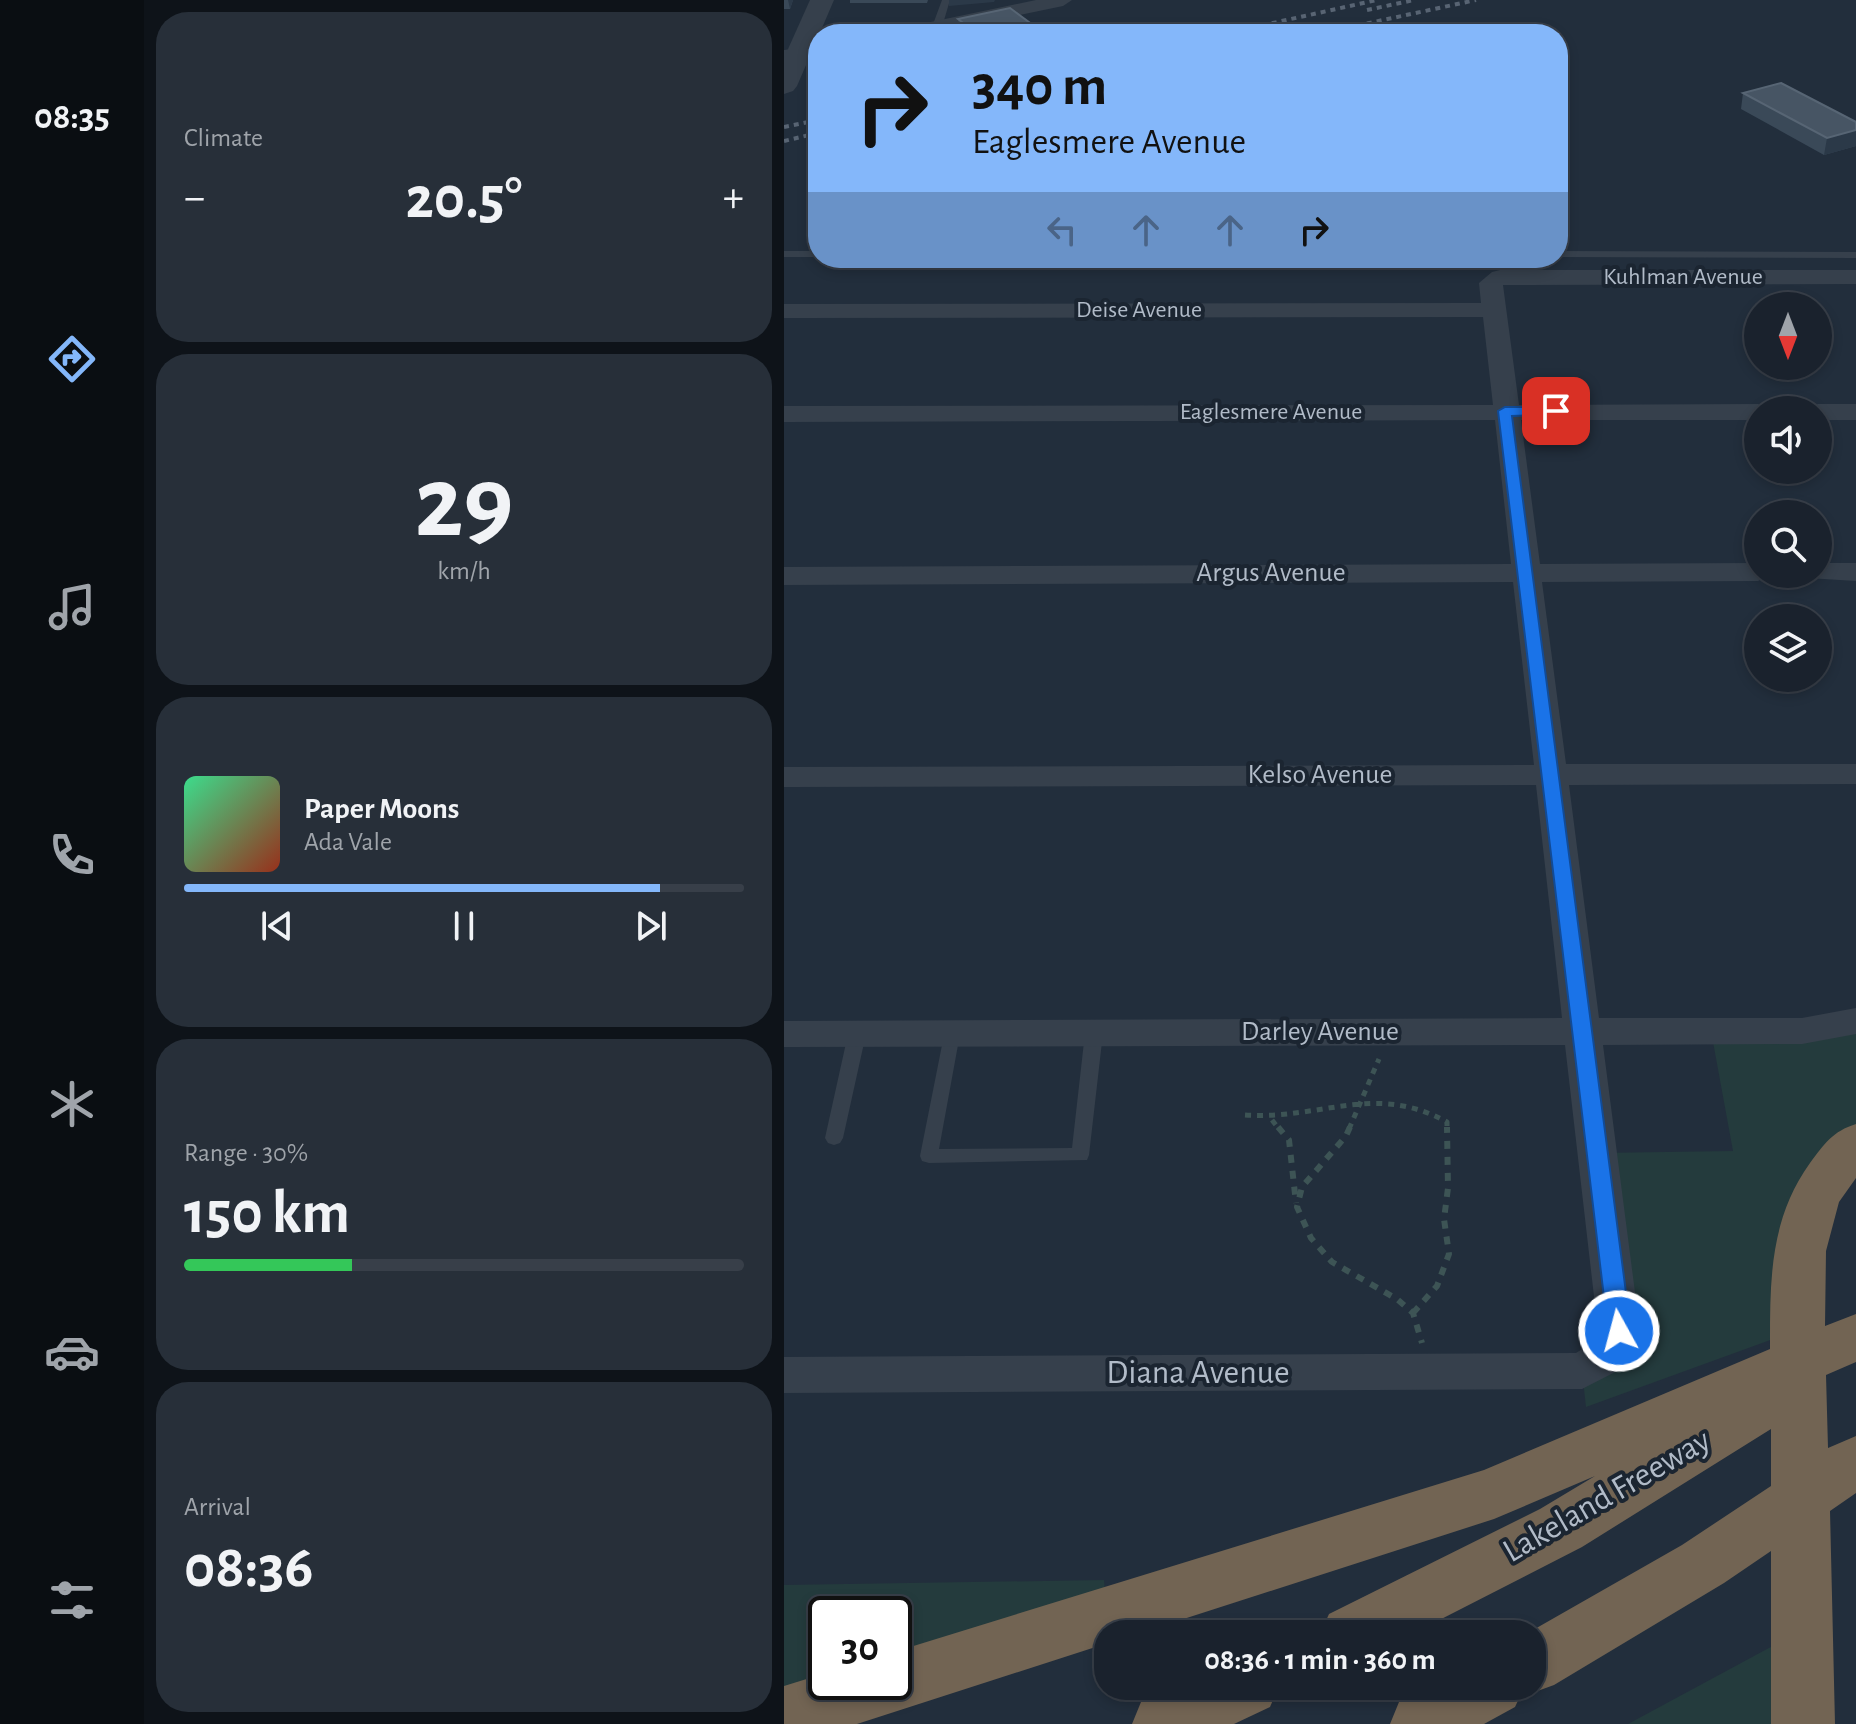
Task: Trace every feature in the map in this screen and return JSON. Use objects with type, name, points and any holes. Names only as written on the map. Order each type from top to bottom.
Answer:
[{"type":"highway","points":[[1803,1724],[1797,1272],[1808,1211],[1823,1179],[1856,1143]]},
{"type":"highway","points":[[784,1717],[1494,1493],[1856,1337]]},
{"type":"highway","name":"Lakeland Freeway","points":[[1379,1620],[1561,1528],[1856,1346]]},
{"type":"highway","points":[[1546,1656],[1703,1564],[1856,1461]]},
{"type":"highway","points":[[1164,1724],[1217,1700]]},
{"type":"highway","points":[[1422,1724],[1467,1700]]},
{"type":"street","points":[[812,24],[822,0]]},
{"type":"street","points":[[951,24],[1063,0]]},
{"type":"street","points":[[784,86],[808,35]]},
{"type":"street","name":"Kuhlman Avenue","points":[[1494,310],[1491,283],[1500,277],[1856,277]]},
{"type":"street","points":[[1494,310],[1582,1031]]},
{"type":"street","name":"Deise Avenue","points":[[784,311],[1494,310]]},
{"type":"street","name":"Eaglesmere Avenue","points":[[784,414],[1744,412]]},
{"type":"street","points":[[1832,412],[1856,412]]},
{"type":"street","name":"Argus Avenue","points":[[784,576],[1744,572]]},
{"type":"street","points":[[1832,572],[1856,572]]},
{"type":"street","name":"Kelso Avenue","points":[[784,777],[1856,774]]},
{"type":"street","name":"Darley Avenue","points":[[784,1034],[1802,1031],[1856,1021]]},
{"type":"street","name":"Diana Avenue","points":[[784,1375],[1582,1371],[1608,1355],[1619,1331],[1582,1031]]},
{"type":"lane","points":[[938,24],[946,0]]},
{"type":"lane","points":[[784,254],[808,254]]},
{"type":"lane","points":[[1568,254],[1856,255]]},
{"type":"lane","points":[[951,1034],[929,1156],[1080,1155],[1094,1033]]},
{"type":"lane","points":[[834,1138],[857,1034]]},
{"type":"path","points":[[1297,1207],[1302,1187],[1346,1136],[1382,1054]]},
{"type":"path","points":[[1245,1115],[1271,1120],[1360,1102],[1384,1101],[1429,1110],[1447,1122],[1448,1188],[1444,1219],[1449,1254],[1437,1286],[1413,1313]]},
{"type":"path","points":[[1271,1120],[1289,1140],[1297,1207],[1311,1238],[1332,1262],[1397,1299],[1413,1313],[1423,1345]]},
{"type":"green space","points":[[1856,1021],[1856,1143],[1798,1330],[1586,1407],[1582,1371],[1608,1355],[1597,1153],[1733,1151],[1711,1031]]},
{"type":"green space","points":[[1104,1580],[1107,1616],[912,1677],[912,1596],[808,1596],[808,1700],[838,1700],[784,1717],[784,1585]]},
{"type":"green space","points":[[1802,1630],[1803,1724],[1628,1724]]},
{"type":"building","points":[[1010,8],[1032,24],[965,24],[958,19]]},
{"type":"building","points":[[1781,83],[1856,122],[1856,130],[1827,138],[1743,93]]},
{"type":"railway","points":[[1268,24],[1377,0]]},
{"type":"railway","points":[[1367,10],[1414,0]]},
{"type":"railway","points":[[1364,24],[1476,0]]},
{"type":"railway","points":[[784,127],[808,122]]},
{"type":"railway","points":[[784,141],[808,135]]},
{"type":"route","points":[[1556,411],[1505,411],[1619,1331]]}]
